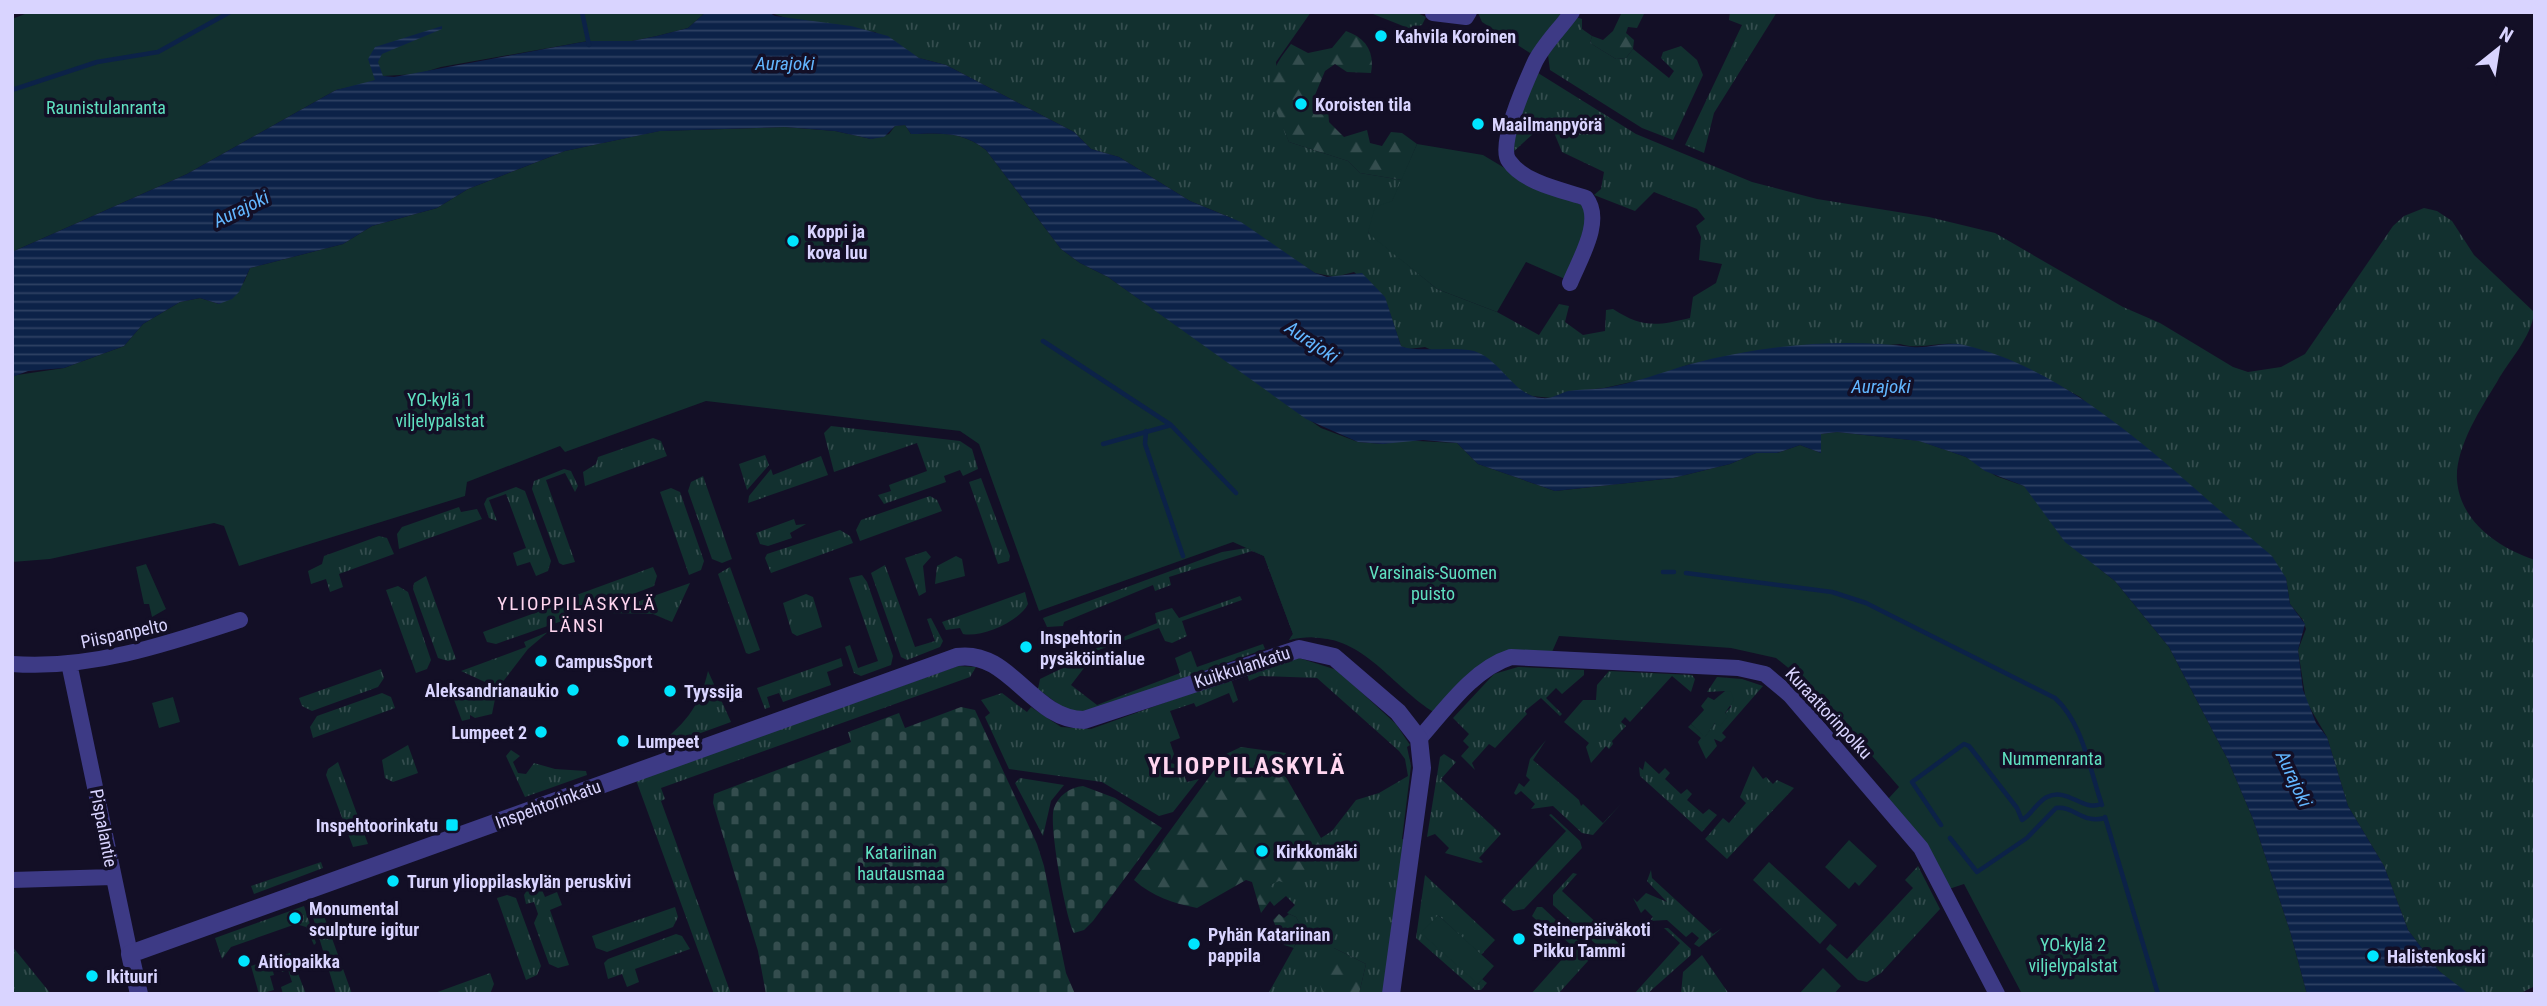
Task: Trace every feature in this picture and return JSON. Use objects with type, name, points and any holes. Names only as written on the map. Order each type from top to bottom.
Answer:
[{"type":"street","points":[[1433,13],[1466,17],[1469,12]]},
{"type":"street","points":[[1570,284],[1591,229],[1593,217],[1590,203],[1586,198],[1531,179],[1509,162],[1505,151],[1507,134],[1534,63],[1572,12]]},
{"type":"street","name":"Piispanpelto","points":[[12,664],[69,663],[161,646],[240,620]]},
{"type":"street","name":"Kuikkulankatu","points":[[967,656],[992,663],[1058,715],[1084,720],[1286,651],[1311,649],[1345,664],[1398,712],[1419,739]]},
{"type":"street","name":"Inspehtorinkatu","points":[[130,954],[951,659],[967,656]]},
{"type":"street","name":"Kuraattorinpolku","points":[[1419,739],[1479,675],[1494,664],[1511,657],[1738,668],[1765,674],[1790,695],[1921,848],[1997,994]]},
{"type":"street","name":"Pispalantie","points":[[69,663],[139,994]]},
{"type":"street","points":[[1391,994],[1422,768],[1419,739]]},
{"type":"street","points":[[12,880],[113,877]]},
{"type":"green space","name":"Raunistulanranta","points":[[30,12],[706,12],[688,28],[657,36],[632,41],[588,41],[441,67],[418,74],[383,76],[370,83],[336,90],[187,174],[12,252],[12,19]]},
{"type":"green space","points":[[768,12],[1311,12],[1276,62],[1283,126],[1289,142],[1348,161],[1360,173],[1402,180],[1392,202],[1368,232],[1437,289],[1497,312],[1539,335],[1559,304],[1569,306],[1565,322],[1583,335],[1605,331],[1606,310],[1613,309],[1633,320],[1650,324],[1690,318],[1693,297],[1716,283],[1722,264],[1699,260],[1701,237],[1696,226],[1705,219],[1697,209],[1654,192],[1635,211],[1594,195],[1601,189],[1604,172],[1562,152],[1553,130],[1541,121],[1535,132],[1512,153],[1508,144],[1538,73],[1636,134],[1752,182],[1817,199],[1929,217],[1995,233],[2123,307],[2160,323],[2233,367],[2248,372],[2281,367],[2305,354],[2393,226],[2404,216],[2424,208],[2437,211],[2452,221],[2474,255],[2534,312],[2525,339],[2470,429],[2460,455],[2457,480],[2465,509],[2474,521],[2495,540],[2535,560],[2535,986],[2519,994],[2464,992],[2439,971],[2408,930],[2384,866],[2348,806],[2327,737],[2306,701],[2298,650],[2306,629],[2303,620],[2290,604],[2286,578],[2080,397],[2019,365],[1987,352],[1954,344],[1900,344],[1690,364],[1654,377],[1604,388],[1566,392],[1551,398],[1532,396],[1425,347],[1408,349],[1401,346],[1385,298],[1354,272],[1335,277],[1315,273],[1229,217],[1190,201],[1119,157],[1091,149],[1074,132],[946,65],[919,58],[875,32],[792,20]]},
{"type":"green space","points":[[1368,12],[1415,12],[1426,17],[1422,25],[1408,28]]},
{"type":"green space","points":[[1567,12],[1538,50],[1530,53],[1482,22],[1478,13]]},
{"type":"green space","points":[[1622,12],[1645,12],[1637,28],[1628,27],[1626,33],[1634,40],[1633,49],[1626,58],[1616,59],[1590,43],[1592,36],[1603,40],[1613,31]]},
{"type":"green space","points":[[1730,12],[1777,12],[1714,113],[1704,153],[1685,145],[1742,25],[1729,20]]},
{"type":"green space","points":[[1576,17],[1582,19],[1582,29],[1592,36],[1590,43],[1616,59],[1626,58],[1633,49],[1669,78],[1674,71],[1661,58],[1663,52],[1681,46],[1697,60],[1703,75],[1673,140],[1642,128],[1550,70],[1548,55]]},
{"type":"green space","points":[[1346,31],[1368,47],[1372,59],[1371,73],[1347,72],[1335,64],[1325,71],[1315,95],[1328,109],[1329,122],[1344,137],[1367,130],[1370,143],[1382,146],[1391,132],[1402,133],[1417,144],[1402,180],[1360,173],[1348,161],[1289,142],[1277,114],[1271,82],[1280,58],[1291,44],[1308,53],[1332,48]]},
{"type":"green space","name":"Nummenranta","points":[[905,125],[911,134],[960,136],[986,150],[1061,249],[1080,263],[1108,277],[1321,428],[1358,442],[1383,444],[1400,440],[1457,443],[1478,464],[1555,491],[1673,478],[1730,464],[1756,453],[1777,453],[1800,445],[1821,453],[1821,434],[1837,432],[1920,441],[1966,457],[1996,476],[2024,486],[2101,570],[2115,581],[2169,647],[2228,760],[2253,819],[2290,931],[2307,994],[2022,994],[1964,884],[1949,889],[1888,799],[1899,787],[1813,688],[1776,658],[1731,648],[1559,636],[1552,652],[1518,650],[1435,713],[1352,648],[1334,640],[1313,637],[1289,640],[1293,634],[1264,556],[1233,542],[1039,611],[979,444],[960,431],[706,401],[565,452],[560,446],[467,482],[465,496],[239,566],[224,526],[214,523],[50,559],[12,562],[12,377],[64,368],[124,346],[143,324],[180,302],[200,298],[219,304],[244,282],[250,268],[343,244],[372,226],[437,208],[468,189],[565,151],[659,131],[785,127],[835,131],[871,139],[889,134],[895,126]]},
{"type":"green space","points":[[1417,144],[1483,155],[1523,179],[1584,206],[1586,229],[1565,279],[1526,262],[1497,312],[1437,289],[1374,238],[1368,232],[1375,207],[1392,201]]},
{"type":"green space","points":[[831,426],[960,441],[972,449],[978,469],[963,476],[960,470],[944,476],[946,482],[884,504],[878,495],[891,491],[889,485],[927,471],[917,443],[834,472],[824,433]]},
{"type":"green space","points":[[653,438],[661,441],[667,456],[585,486],[583,472],[596,464],[598,457]]},
{"type":"green space","points":[[765,455],[769,465],[747,490],[739,464]]},
{"type":"green space","points":[[821,456],[828,475],[748,503],[749,496],[771,469],[773,475]]},
{"type":"green space","points":[[564,469],[571,471],[578,486],[575,492],[565,473],[546,480],[575,562],[563,565],[559,563],[532,489],[534,481]]},
{"type":"green space","points":[[703,476],[732,559],[722,563],[712,559],[688,491],[691,482]]},
{"type":"green space","points":[[981,478],[1010,556],[1009,561],[998,564],[969,482]]},
{"type":"green space","points":[[516,487],[525,491],[551,561],[548,571],[536,576],[530,562],[517,566],[513,553],[526,548],[506,494],[489,500],[497,521],[489,518],[484,504],[487,498]]},
{"type":"green space","points":[[671,488],[680,492],[704,561],[701,570],[689,575],[660,492]]},
{"type":"green space","points":[[930,496],[937,500],[942,511],[860,541],[856,530],[861,520]]},
{"type":"green space","points":[[459,507],[461,512],[477,509],[482,519],[399,549],[397,534],[402,527]]},
{"type":"green space","points":[[794,519],[796,525],[806,524],[790,533],[792,538],[768,546],[760,544],[756,533]]},
{"type":"green space","points":[[840,530],[850,536],[853,543],[771,573],[765,558],[767,554]]},
{"type":"green space","points":[[379,536],[387,538],[394,554],[339,574],[343,587],[330,592],[326,579],[311,584],[308,571],[322,564],[324,556]]},
{"type":"green space","points":[[1246,548],[1266,556],[1336,640],[1303,636],[1289,640],[1293,634],[1264,556],[1252,551],[1169,577],[1171,585],[1155,591],[1153,585],[1064,622],[1063,626],[1047,627],[1043,618],[1222,552]]},
{"type":"green space","points":[[926,551],[931,557],[923,566],[926,592],[919,596],[905,558]]},
{"type":"green space","points":[[956,556],[962,559],[965,576],[935,584],[937,566]]},
{"type":"green space","points":[[146,564],[166,609],[152,617],[149,604],[144,604],[136,567]]},
{"type":"green space","points":[[885,565],[915,647],[935,641],[927,619],[931,618],[943,641],[940,647],[907,660],[901,657],[871,573]]},
{"type":"green space","points":[[653,567],[657,576],[654,586],[586,612],[576,609],[571,597]]},
{"type":"green space","points":[[730,567],[760,650],[749,654],[746,653],[718,574]]},
{"type":"green space","points":[[862,575],[867,582],[893,656],[891,665],[861,676],[854,673],[845,647],[850,645],[858,668],[878,661],[849,578]]},
{"type":"green space","points":[[426,576],[456,659],[448,661],[438,658],[413,589],[414,583]]},
{"type":"green space","points":[[690,583],[672,622],[653,614],[606,613]]},
{"type":"green space","points":[[398,586],[408,592],[431,660],[427,669],[416,673],[386,590]]},
{"type":"green space","points":[[1025,592],[1028,604],[1024,610],[1009,622],[989,631],[963,634],[960,628],[946,630],[942,622]]},
{"type":"green space","points":[[806,594],[813,597],[822,627],[797,636],[792,633],[783,603]]},
{"type":"green space","points":[[1240,596],[1242,600],[1182,621],[1187,636],[1172,643],[1165,641],[1159,628],[1093,652],[1092,650],[1157,623],[1155,613],[1172,608],[1179,618]]},
{"type":"green space","points":[[565,602],[567,616],[562,621],[496,644],[487,642],[483,632]]},
{"type":"green space","points":[[548,632],[528,649],[498,688],[461,671],[526,647],[524,642]]},
{"type":"green space","points":[[1263,644],[1265,649],[1088,712],[1066,710],[1038,689],[1040,679],[1077,661],[1084,668],[1071,685],[1097,705],[1180,673],[1175,658],[1191,651],[1197,667]]},
{"type":"green space","points":[[841,658],[843,666],[827,672],[831,685],[783,702],[779,693],[767,697],[770,707],[765,709],[757,688]]},
{"type":"green space","points":[[1299,658],[1337,670],[1396,724],[1410,745],[1407,747],[1411,766],[1402,839],[1405,840],[1383,994],[1359,994],[1366,964],[1334,948],[1322,994],[1268,994],[1297,942],[1301,926],[1296,917],[1287,913],[1295,905],[1286,896],[1274,906],[1270,901],[1270,885],[1325,854],[1321,838],[1332,831],[1356,800],[1379,793],[1408,776],[1405,759],[1399,751],[1317,678],[1260,676],[1249,681],[1247,673]]},
{"type":"green space","points":[[958,666],[976,667],[970,677],[661,788],[665,799],[661,801],[731,994],[714,994],[636,780]]},
{"type":"green space","points":[[1518,667],[1584,670],[1584,675],[1562,694],[1556,688],[1546,698],[1562,714],[1560,716],[1541,698],[1525,711],[1527,714],[1495,748],[1489,744],[1472,763],[1475,770],[1461,756],[1469,747],[1463,741],[1469,734],[1453,718],[1494,674]]},
{"type":"green space","points":[[381,669],[384,678],[378,687],[312,711],[302,706],[299,698]]},
{"type":"green space","points":[[708,671],[731,722],[654,750],[653,748],[689,715],[705,684]]},
{"type":"green space","points":[[1609,671],[1692,675],[1695,679],[1691,692],[1672,676],[1630,722],[1625,717],[1621,722],[1626,726],[1612,741],[1613,744],[1609,749],[1606,746],[1591,763],[1586,747],[1589,743],[1564,722],[1583,700],[1596,700],[1597,685]]},
{"type":"green space","points":[[1717,677],[1742,679],[1763,686],[1722,733],[1726,737],[1721,742],[1714,739],[1717,746],[1706,759],[1698,742],[1701,738],[1688,727],[1691,724],[1705,736],[1716,722],[1727,716],[1725,713],[1731,707],[1725,691],[1707,692]]},
{"type":"green space","points":[[1231,679],[1238,700],[1233,703],[1229,693],[1196,707],[1194,703],[1170,711],[1180,738],[1170,742],[1174,754],[1170,763],[1179,765],[1187,782],[1199,779],[1173,812],[1159,816],[1102,782],[1009,769],[985,717],[990,713],[981,700],[1002,693],[1027,712],[1031,707],[1061,727],[1091,729]]},
{"type":"green space","points":[[447,681],[490,693],[495,699],[492,714],[475,718],[470,715],[470,719],[462,721]]},
{"type":"green space","points":[[1725,691],[1731,692],[1734,700],[1725,713],[1728,716],[1720,726],[1715,723],[1705,737],[1691,724],[1704,710],[1701,706],[1708,697],[1714,700]]},
{"type":"green space","points":[[382,693],[391,697],[395,708],[313,738],[310,727],[317,716]]},
{"type":"green space","points":[[173,697],[180,722],[159,728],[152,703]]},
{"type":"green space","name":"Katariinan hautausmaa","points":[[961,707],[975,710],[1037,844],[1066,973],[1075,994],[766,994],[758,951],[713,803],[714,794],[851,742],[848,732],[899,713],[905,728]]},
{"type":"green space","points":[[1546,740],[1533,760],[1579,800],[1581,806],[1583,804],[1603,823],[1621,804],[1593,835],[1582,833],[1553,806],[1531,809],[1535,804],[1521,791],[1516,795],[1514,793],[1519,783],[1524,787],[1530,780],[1526,776],[1530,759]]},
{"type":"green space","points":[[408,745],[418,773],[393,782],[385,778],[382,760]]},
{"type":"green space","points":[[1241,747],[1286,753],[1283,772],[1321,838],[1325,854],[1315,867],[1285,883],[1279,881],[1270,885],[1270,901],[1261,913],[1252,882],[1246,880],[1197,908],[1148,891],[1134,880],[1226,754]]},
{"type":"green space","points":[[511,750],[520,756],[513,762],[518,773],[526,774],[534,763],[555,769],[586,771],[587,775],[525,797],[506,756]]},
{"type":"green space","points":[[1444,754],[1456,762],[1441,779],[1501,834],[1479,858],[1483,862],[1445,853],[1449,848],[1435,834],[1427,837],[1440,757]]},
{"type":"green space","points":[[1645,761],[1659,774],[1665,768],[1670,773],[1665,779],[1681,794],[1687,789],[1692,794],[1687,800],[1703,814],[1709,809],[1717,815],[1702,832],[1640,776],[1639,767],[1643,770]]},
{"type":"green space","points":[[338,762],[368,844],[353,847],[326,775],[328,769]]},
{"type":"green space","points":[[1753,766],[1763,779],[1766,777],[1773,784],[1777,780],[1794,788],[1727,859],[1705,839],[1723,818],[1729,823],[1746,803],[1740,797]]},
{"type":"green space","points":[[1020,778],[1064,785],[1051,801],[1043,836],[1015,783]]},
{"type":"green space","points":[[1083,786],[1115,798],[1162,828],[1093,921],[1084,930],[1074,933],[1059,871],[1053,817],[1054,808],[1062,796],[1069,790]]},
{"type":"green space","points":[[1549,815],[1580,841],[1582,848],[1524,909],[1513,911],[1501,901],[1566,831]]},
{"type":"green space","points":[[1849,840],[1877,866],[1859,886],[1855,882],[1849,889],[1825,867]]},
{"type":"green space","points":[[321,862],[323,868],[254,894],[251,886]]},
{"type":"green space","points":[[1769,862],[1837,925],[1820,944],[1753,880]]},
{"type":"green space","points":[[1918,866],[1940,909],[1881,973],[1867,982],[1858,980],[1826,949],[1830,944],[1847,959],[1913,888],[1905,880]]},
{"type":"green space","points":[[1651,870],[1652,878],[1713,934],[1722,928],[1699,947],[1694,944],[1699,938],[1692,932],[1686,937],[1667,920],[1649,921],[1653,917],[1645,909],[1641,913],[1633,898],[1637,902],[1646,893],[1667,902],[1647,881]]},
{"type":"green space","points":[[1573,873],[1577,874],[1562,891],[1628,952],[1625,956],[1610,957],[1553,905],[1553,895]]},
{"type":"green space","points":[[1425,875],[1495,940],[1481,955],[1438,915],[1478,984],[1482,979],[1487,983],[1481,990],[1475,990],[1416,938]]},
{"type":"green space","points":[[539,883],[545,897],[557,892],[562,905],[550,910],[569,965],[558,968],[549,964],[534,923],[538,914],[534,902],[526,904],[524,895],[529,887]]},
{"type":"green space","points":[[507,895],[516,898],[541,966],[537,975],[526,980],[497,898]]},
{"type":"green space","points":[[318,901],[352,994],[336,994],[309,904]]},
{"type":"green space","points":[[304,906],[316,943],[314,945],[306,927],[296,924],[231,947],[222,959],[215,938]]},
{"type":"green space","points":[[675,907],[678,917],[673,927],[607,952],[596,948],[592,936]]},
{"type":"green space","points":[[1537,907],[1542,907],[1586,948],[1588,961],[1558,994],[1531,994],[1573,947],[1556,931],[1552,935],[1532,916]]},
{"type":"green space","points":[[1279,914],[1284,918],[1289,914],[1296,917],[1301,926],[1294,948],[1284,945],[1273,920]]},
{"type":"green space","points":[[1438,915],[1494,966],[1478,984],[1421,933]]},
{"type":"green space","points":[[1664,928],[1668,928],[1691,949],[1691,955],[1647,994],[1634,994],[1680,943]]},
{"type":"green space","points":[[676,934],[682,936],[690,949],[635,969],[639,982],[627,987],[622,974],[608,979],[604,963],[608,959]]},
{"type":"green space","points":[[12,946],[51,994],[16,994],[12,990]]},
{"type":"green space","points":[[1334,948],[1366,964],[1359,994],[1322,994],[1319,977],[1326,952]]},
{"type":"green space","points":[[290,953],[306,994],[283,994],[281,987],[292,982],[288,970],[282,972],[280,965],[272,968],[274,975],[270,976],[274,990],[259,994],[251,966]]},
{"type":"green space","points":[[1702,955],[1729,994],[1681,994],[1683,972]]},
{"type":"green space","points":[[1823,968],[1841,986],[1834,994],[1799,994]]},
{"type":"green space","points":[[490,973],[494,984],[490,994],[432,994]]},
{"type":"water","name":"Aurajoki","points":[[706,12],[768,12],[775,16],[851,26],[888,36],[919,58],[946,65],[1074,132],[1091,149],[1119,157],[1190,201],[1241,222],[1315,273],[1327,277],[1362,273],[1385,297],[1401,346],[1474,351],[1484,355],[1515,385],[1532,396],[1549,398],[1568,391],[1616,386],[1691,364],[1745,352],[1829,343],[1918,347],[1964,345],[2007,358],[2048,379],[2089,404],[2128,433],[2272,556],[2286,578],[2290,604],[2305,624],[2298,650],[2303,690],[2316,723],[2327,737],[2348,806],[2384,866],[2408,930],[2439,971],[2469,994],[2307,994],[2290,931],[2253,819],[2228,760],[2169,647],[2115,581],[2065,542],[2024,486],[1985,471],[1966,457],[1919,441],[1837,432],[1821,434],[1821,453],[1800,445],[1777,453],[1756,453],[1730,464],[1673,478],[1555,491],[1478,464],[1457,443],[1423,440],[1383,444],[1358,442],[1306,419],[1108,277],[1080,263],[1061,249],[986,150],[960,136],[911,134],[905,125],[895,126],[884,137],[871,139],[835,131],[785,127],[660,131],[565,151],[468,189],[437,208],[372,226],[343,244],[250,268],[239,292],[232,299],[219,304],[200,298],[180,302],[143,324],[124,346],[64,368],[28,371],[12,377],[12,252],[187,174],[336,90],[375,80],[368,59],[375,47],[442,26],[442,29],[382,54],[378,62],[383,76],[394,77],[588,41],[632,41],[657,36],[688,28]]},
{"type":"waterway","points":[[12,90],[97,62],[158,52],[230,12]]},
{"type":"waterway","points":[[582,12],[589,45]]},
{"type":"waterway","points":[[1043,341],[1171,425],[1236,493]]},
{"type":"waterway","points":[[1103,444],[1171,425]]},
{"type":"waterway","points":[[1146,431],[1145,444],[1183,556]]},
{"type":"waterway","points":[[1663,572],[1674,572]]},
{"type":"waterway","points":[[1686,573],[1832,592],[1866,603],[2055,698],[2065,708],[2079,734],[2102,805]]},
{"type":"waterway","points":[[1941,825],[1912,782],[1964,744],[1969,746],[2017,808],[2022,820],[2043,799],[2055,795],[2069,797],[2088,805],[2101,804]]},
{"type":"waterway","points":[[1950,838],[1977,872],[2027,838],[2056,808],[2063,808],[2090,819],[2105,818]]},
{"type":"waterway","points":[[2105,817],[2158,994]]},
{"type":"place","name":"Kahvila Koroinen","points":[[1381,36]]},
{"type":"place","name":"Koroisten tila","points":[[1301,104]]},
{"type":"place","name":"Maailmanpyörä","points":[[1478,124]]},
{"type":"place","name":"Koppi ja kova luu","points":[[793,241]]},
{"type":"place","name":"Inspehtorin pysäköintialue","points":[[1026,647]]},
{"type":"place","name":"CampusSport","points":[[541,661]]},
{"type":"place","name":"Aleksandrianaukio","points":[[573,690]]},
{"type":"place","name":"Tyyssija","points":[[670,691]]},
{"type":"place","name":"Lumpeet 2","points":[[541,732]]},
{"type":"place","name":"Lumpeet","points":[[623,741]]},
{"type":"place","name":"Inspehtoorinkatu","points":[[452,825]]},
{"type":"place","name":"Kirkkomäki","points":[[1262,851]]},
{"type":"place","name":"Turun ylioppilaskylän peruskivi","points":[[393,881]]},
{"type":"place","name":"Monumental sculpture igitur","points":[[295,918]]},
{"type":"place","name":"Steinerpäiväkoti Pikku Tammi","points":[[1519,939]]},
{"type":"place","name":"Pyhän Katariinan pappila","points":[[1194,944]]},
{"type":"place","name":"Halistenkoski","points":[[2373,956]]},
{"type":"place","name":"Aitiopaikka","points":[[244,961]]},
{"type":"place","name":"Ikituuri","points":[[92,976]]},
{"type":"district","name":"YLIOPPILASKYLÄ LÄNSI","points":[[577,614]]},
{"type":"district","name":"YLIOPPILASKYLÄ","points":[[1247,766]]},
{"type":"park label","name":"YO-kylä 1 viljelypalstat","points":[[440,409]]},
{"type":"park label","name":"Varsinais-Suomen puisto","points":[[1433,582]]},
{"type":"park label","name":"YO-kylä 2 viljelypalstat","points":[[2073,954]]}]
